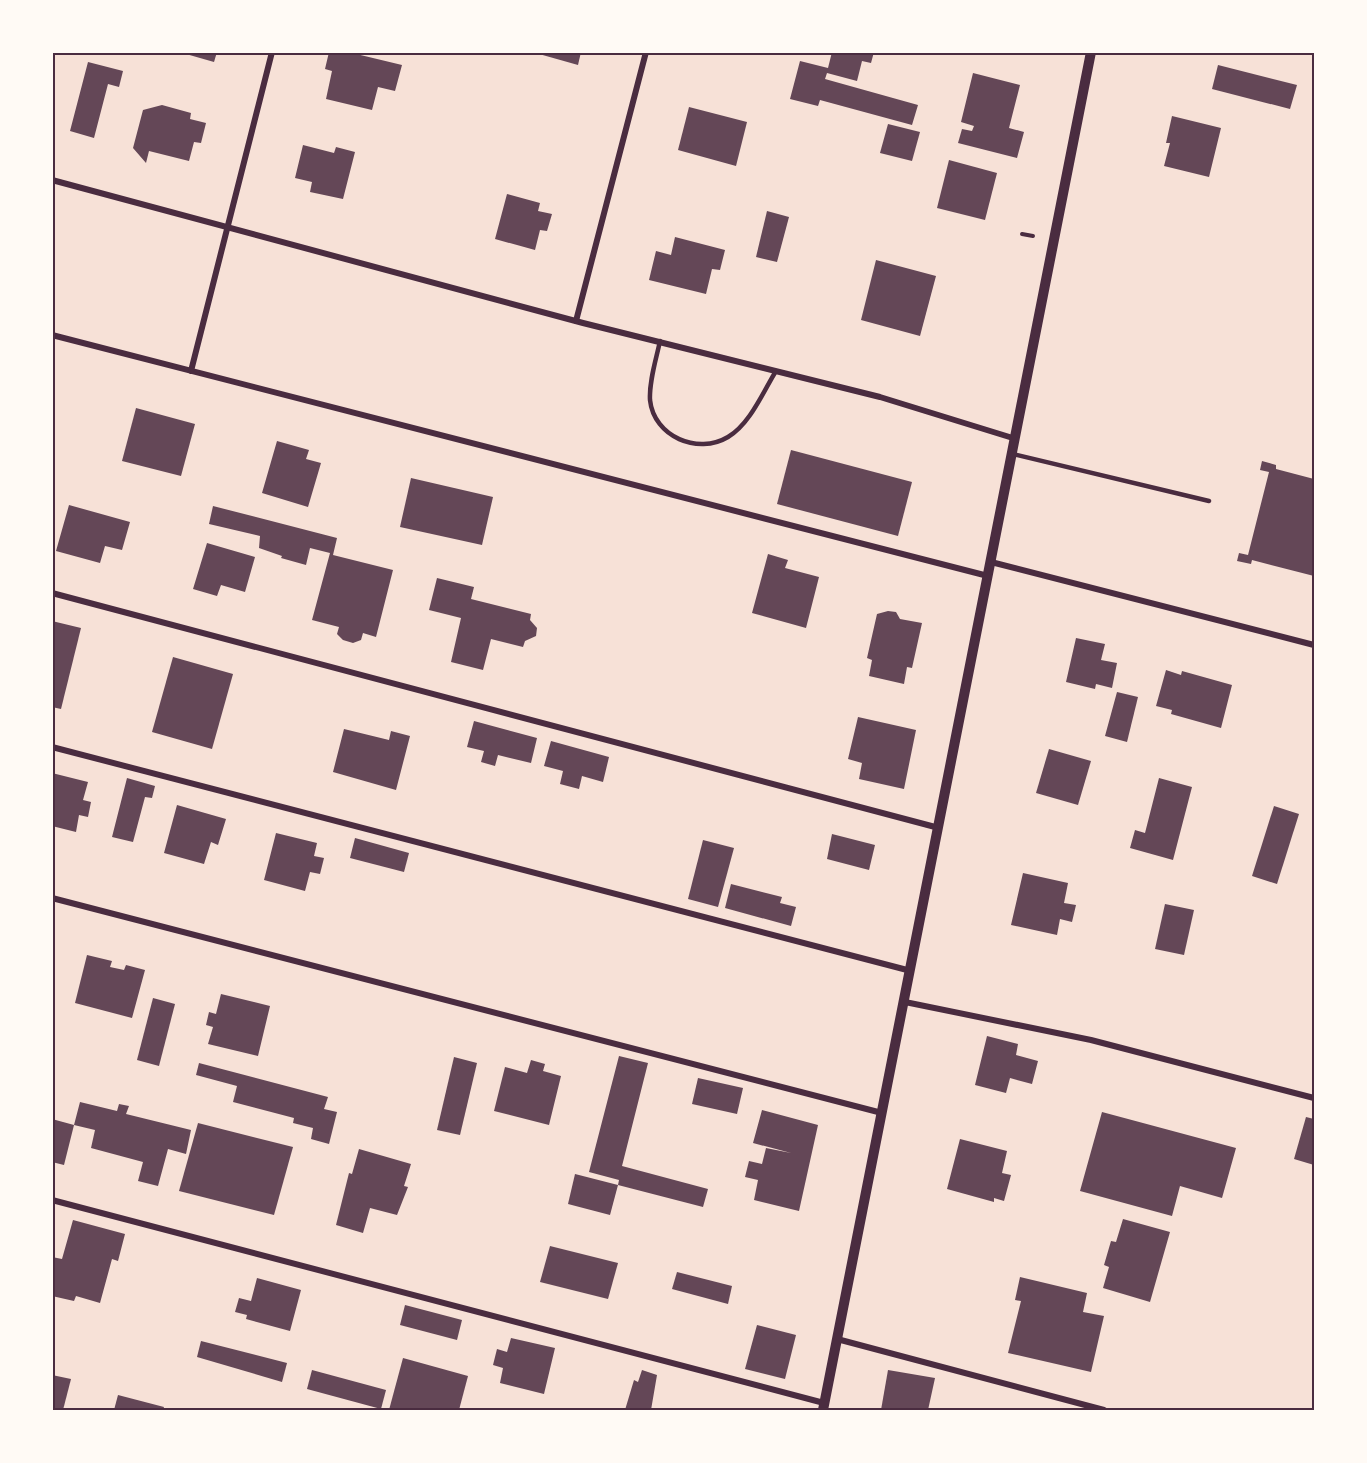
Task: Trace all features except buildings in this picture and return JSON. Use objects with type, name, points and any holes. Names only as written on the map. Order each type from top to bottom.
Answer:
[{"type":"street","points":[[191,371],[272,52]]},
{"type":"street","points":[[576,321],[646,52]]},
{"type":"street","points":[[52,1200],[824,1407],[1091,52]]},
{"type":"street","points":[[52,180],[576,321],[880,397],[1016,439]]},
{"type":"street","points":[[52,335],[988,576]]},
{"type":"street","points":[[991,562],[1314,645]]},
{"type":"street","points":[[52,593],[939,828]]},
{"type":"street","points":[[52,747],[911,971]]},
{"type":"street","points":[[52,898],[883,1114]]},
{"type":"street","points":[[905,1002],[1091,1040],[1314,1098]]},
{"type":"street","points":[[837,1339],[1104,1410]]},
{"type":"lane","points":[[660,341],[651,382],[650,402],[657,421],[671,436],[690,444],[710,445],[729,437],[743,423],[776,371]]},
{"type":"lane","points":[[1013,453],[1209,501]]}]
